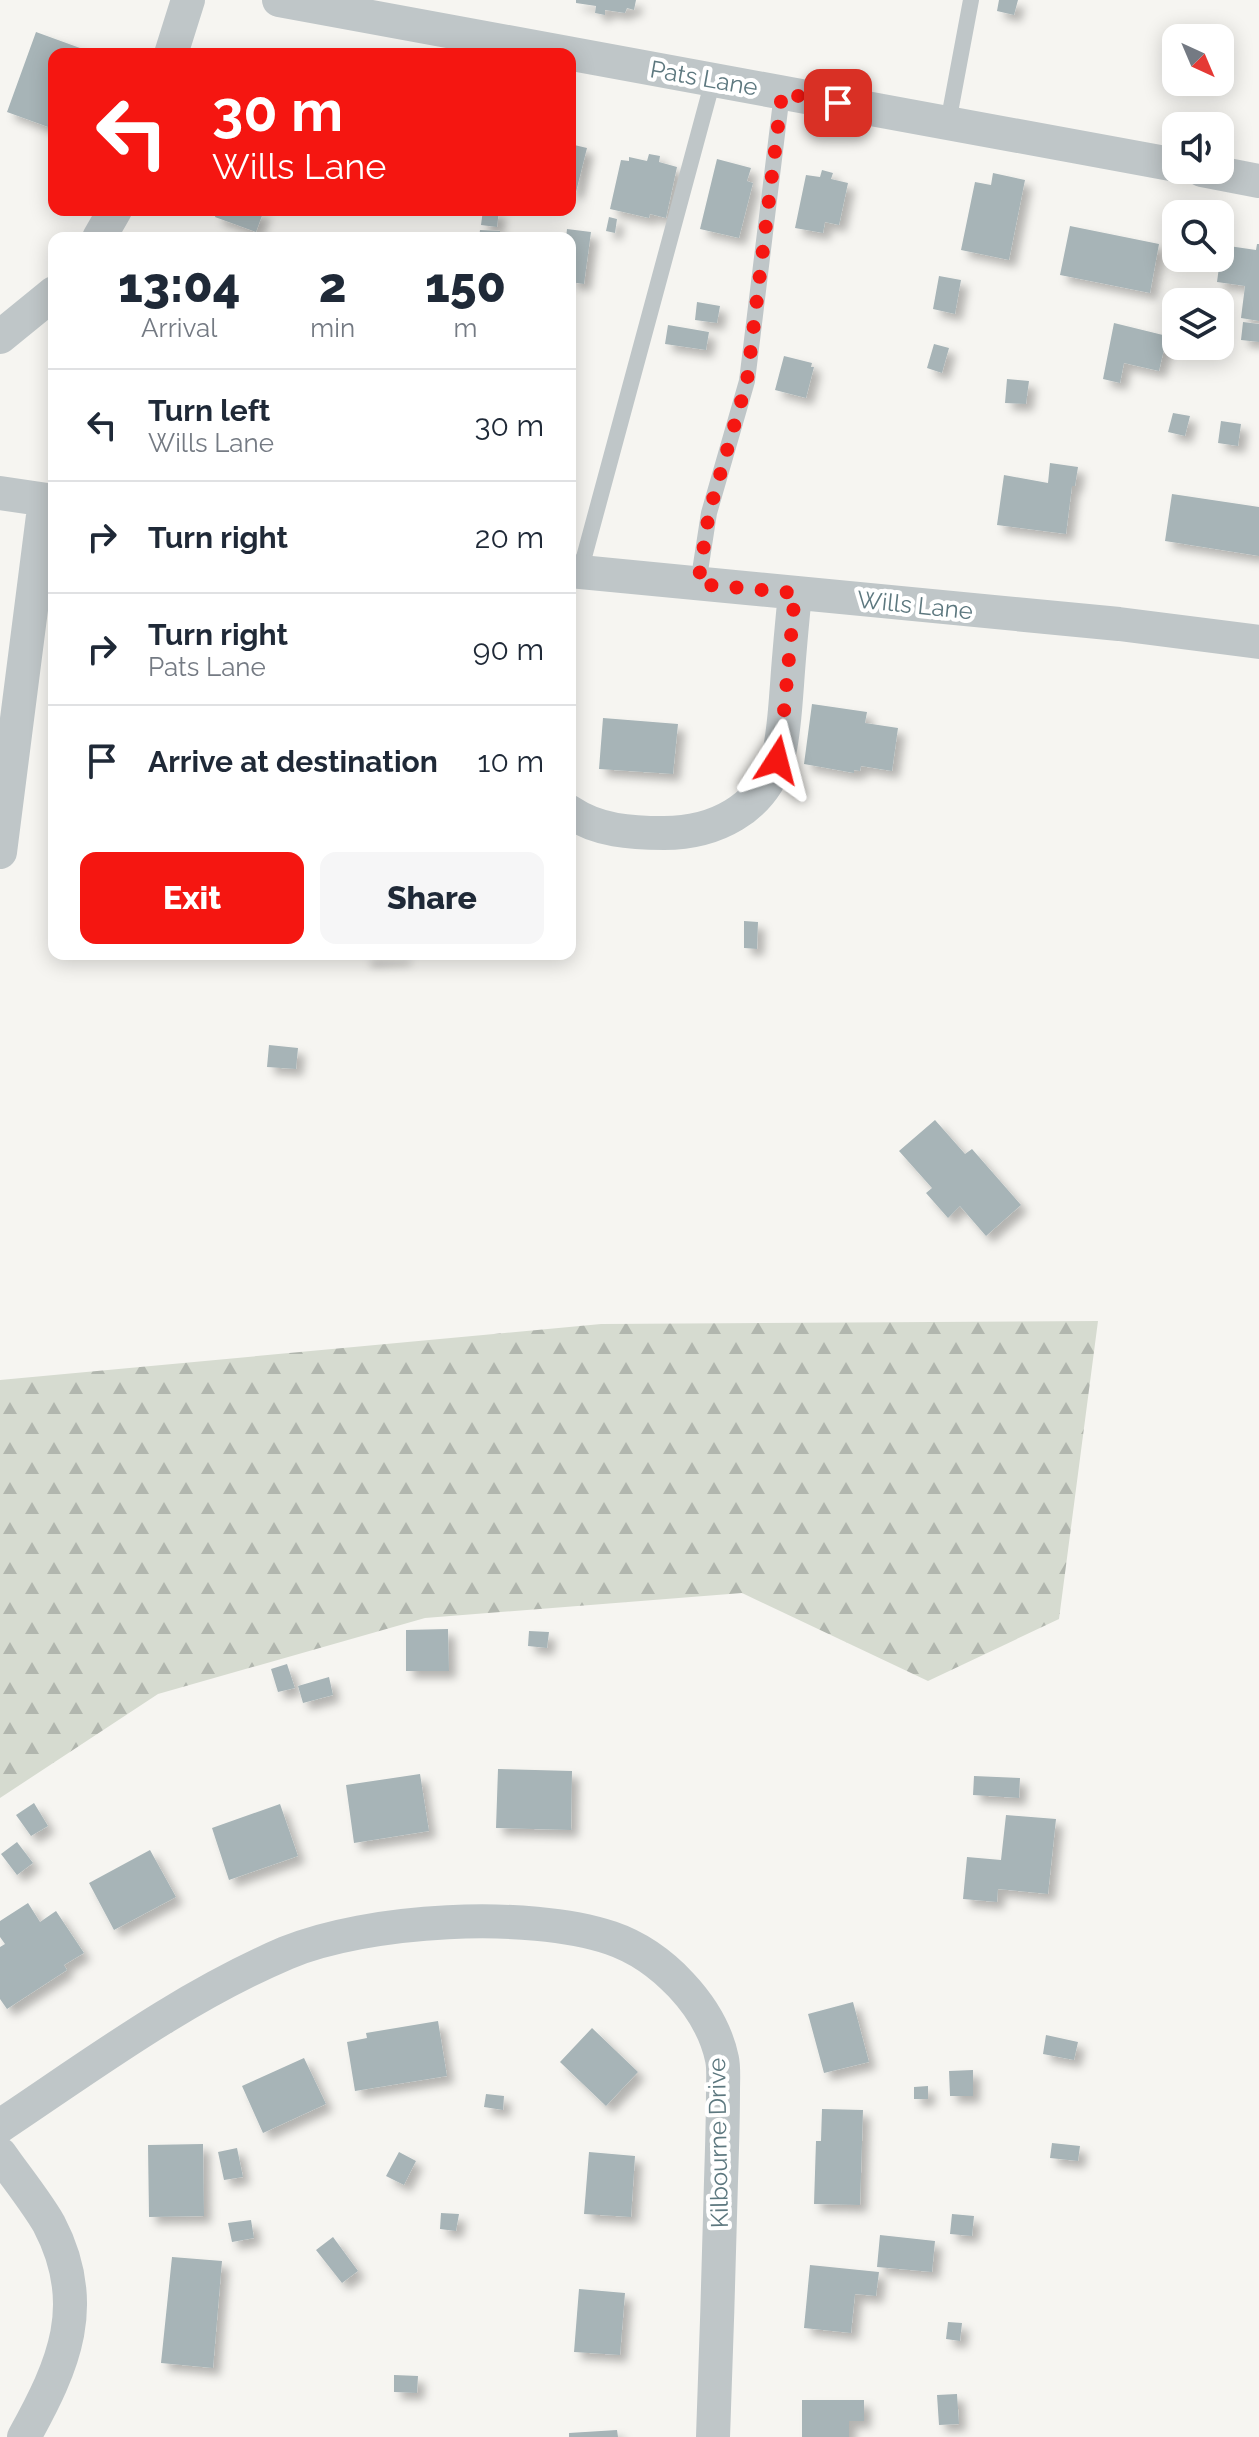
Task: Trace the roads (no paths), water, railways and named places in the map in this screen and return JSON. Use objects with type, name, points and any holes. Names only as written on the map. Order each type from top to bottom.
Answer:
[{"type":"street","points":[[173,48],[188,0]]},
{"type":"street","name":"Pats Lane","points":[[279,0],[539,48]]},
{"type":"street","name":"Pats Lane","points":[[576,55],[1162,162]]},
{"type":"street","points":[[1234,176],[1259,181]]},
{"type":"street","points":[[0,337],[48,298]]},
{"type":"street","points":[[0,493],[48,500]]},
{"type":"street","points":[[0,852],[48,514]]},
{"type":"street","name":"Wills Lane","points":[[576,572],[1119,624],[1259,642]]},
{"type":"street","points":[[576,816],[605,829],[690,833],[711,828],[741,811],[759,793],[777,760],[782,733],[795,593]]},
{"type":"street","name":"Kilbourne Drive","points":[[0,2126],[207,1991],[290,1951],[364,1931],[433,1922],[549,1926],[583,1930],[614,1939],[643,1954],[669,1974],[693,1999],[710,2026],[722,2060],[713,2437]]},
{"type":"street","points":[[0,2154],[48,2222],[67,2270],[69,2329],[62,2359],[24,2437]]},
{"type":"lane","points":[[948,123],[971,0]]},
{"type":"lane","points":[[576,568],[713,80]]},
{"type":"lane","points":[[698,584],[709,513],[747,381],[782,93]]}]
